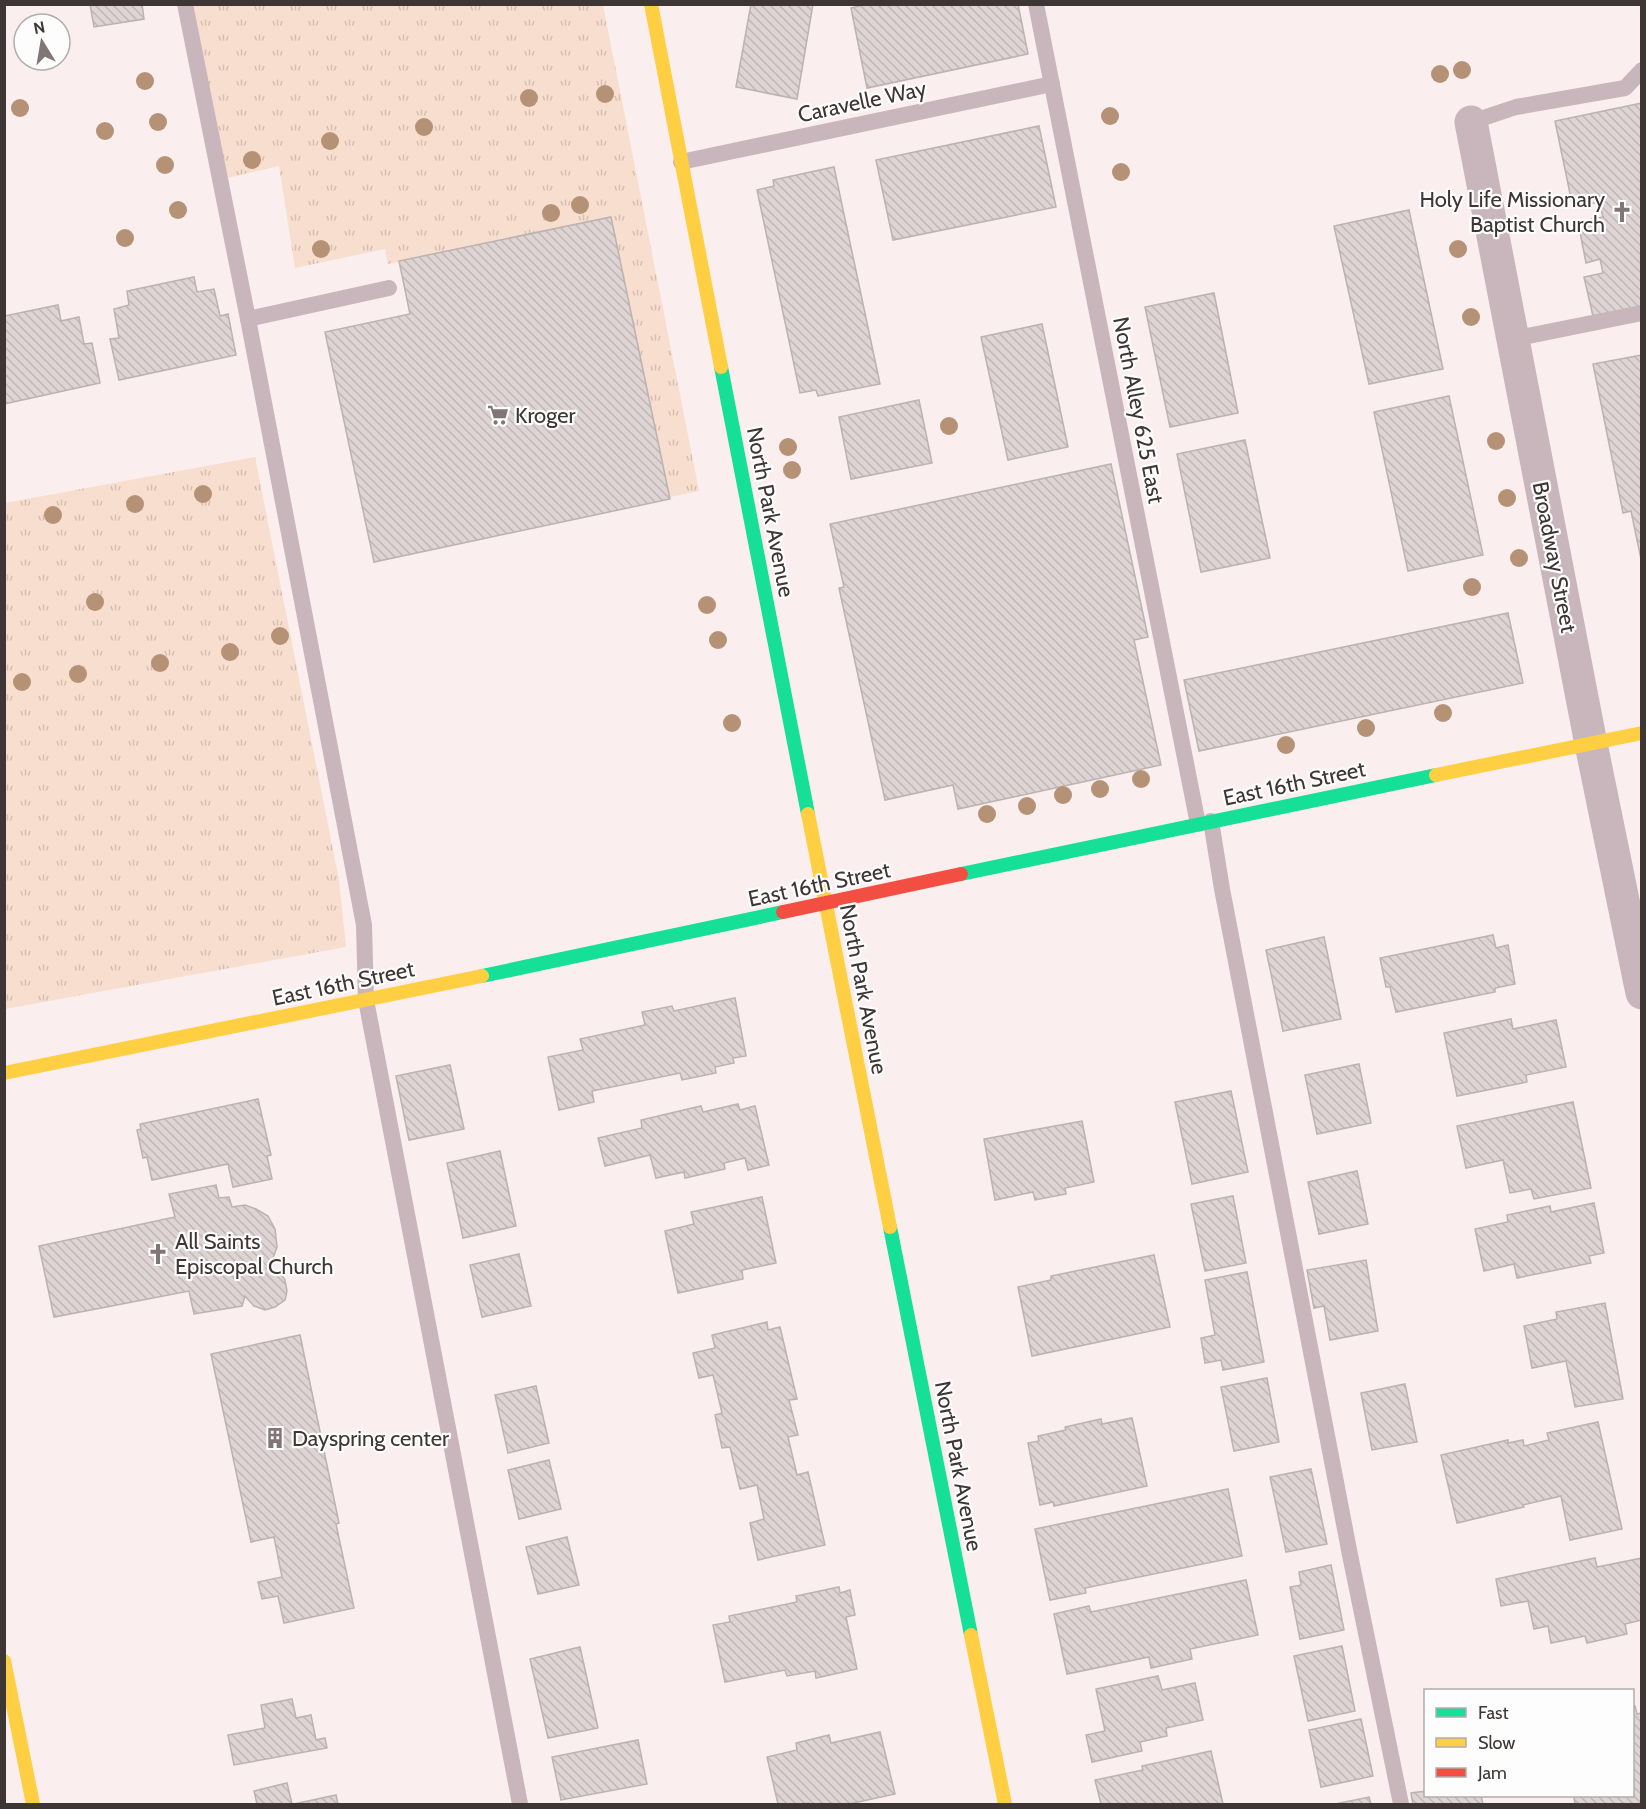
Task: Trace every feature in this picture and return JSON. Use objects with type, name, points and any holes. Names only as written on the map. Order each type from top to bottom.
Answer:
[{"type":"main road","name":"North Park Avenue","points":[[651,4],[825,904],[1005,1804]]},
{"type":"main road","name":"East 16th Street","points":[[4,1073],[366,1000],[1204,823],[1641,734]]},
{"type":"main road","points":[[4,1661],[10,1721],[33,1804]]},
{"type":"street","name":"Broadway Street","points":[[1471,122],[1641,993]]},
{"type":"lane","points":[[185,4],[364,925],[366,1000],[520,1804]]},
{"type":"lane","name":"North Alley 625 East","points":[[1036,4],[1204,823],[1222,889],[1350,1555],[1401,1804]]},
{"type":"lane","points":[[1471,122],[1516,107],[1625,87],[1641,70]]},
{"type":"lane","name":"Caravelle Way","points":[[681,162],[1052,84]]},
{"type":"lane","points":[[248,319],[389,288]]},
{"type":"lane","points":[[1513,339],[1641,313]]},
{"type":"green space","points":[[192,5],[603,5],[699,491],[670,497],[611,217],[388,264],[385,249],[295,268],[279,166],[227,178]]},
{"type":"green space","points":[[255,457],[339,880],[346,947],[5,1009],[5,503]]},
{"type":"building","points":[[90,4],[142,4],[144,19],[94,27]]},
{"type":"building","points":[[751,4],[813,4],[797,99],[736,87]]},
{"type":"building","points":[[867,4],[1018,4],[1028,54],[867,88],[851,8]]},
{"type":"building","name":"Holy Life Missionary Baptist Church","points":[[1642,103],[1642,306],[1593,316],[1584,277],[1603,273],[1600,259],[1586,263],[1578,222],[1603,217],[1599,202],[1573,208],[1555,121]]},
{"type":"building","points":[[1039,126],[1056,207],[893,240],[876,160]]},
{"type":"building","points":[[834,167],[880,384],[818,396],[816,390],[800,393],[757,190],[774,186],[773,180]]},
{"type":"building","points":[[1409,210],[1443,369],[1369,384],[1334,226]]},
{"type":"building","name":"Kroger","points":[[611,217],[670,499],[374,562],[325,332],[410,314],[399,261]]},
{"type":"building","points":[[194,277],[197,292],[214,289],[220,316],[228,314],[236,355],[119,380],[110,339],[119,338],[114,309],[129,305],[127,291]]},
{"type":"building","points":[[1214,293],[1238,413],[1170,427],[1145,307]]},
{"type":"building","points":[[58,305],[61,321],[79,317],[84,344],[92,343],[100,383],[4,404],[4,316]]},
{"type":"building","points":[[1042,324],[1068,447],[1008,460],[981,337]]},
{"type":"building","points":[[1642,355],[1642,564],[1631,511],[1623,513],[1593,364]]},
{"type":"building","points":[[1449,396],[1483,555],[1408,571],[1374,412]]},
{"type":"building","points":[[919,400],[932,463],[851,479],[839,417]]},
{"type":"building","points":[[1245,440],[1270,558],[1201,572],[1177,454]]},
{"type":"building","points":[[1111,464],[1148,637],[1134,640],[1161,765],[958,809],[953,785],[885,800],[839,588],[844,587],[830,524]]},
{"type":"building","points":[[1508,613],[1523,683],[1199,751],[1184,680]]},
{"type":"building","points":[[1493,935],[1496,948],[1508,945],[1515,984],[1495,988],[1495,992],[1396,1012],[1390,987],[1386,987],[1380,958]]},
{"type":"building","points":[[1324,937],[1341,1019],[1283,1031],[1266,950]]},
{"type":"building","points":[[735,998],[746,1056],[733,1058],[734,1063],[715,1067],[716,1073],[682,1080],[680,1073],[592,1091],[594,1102],[559,1110],[548,1057],[583,1050],[580,1039],[645,1025],[642,1012],[672,1006],[674,1011]]},
{"type":"building","points":[[1511,1019],[1513,1029],[1556,1020],[1566,1067],[1526,1075],[1527,1082],[1457,1096],[1444,1033]]},
{"type":"building","points":[[1359,1064],[1371,1123],[1317,1134],[1305,1075]]},
{"type":"building","points":[[450,1065],[464,1129],[409,1140],[396,1076]]},
{"type":"building","points":[[1231,1091],[1248,1172],[1192,1184],[1175,1102]]},
{"type":"building","points":[[258,1099],[271,1155],[267,1156],[272,1179],[233,1187],[228,1164],[152,1180],[147,1157],[143,1158],[137,1130],[141,1129],[140,1124]]},
{"type":"building","points":[[1573,1102],[1591,1188],[1534,1199],[1531,1189],[1510,1193],[1503,1160],[1466,1168],[1457,1126]]},
{"type":"building","points":[[738,1104],[740,1110],[755,1106],[769,1165],[748,1170],[745,1158],[724,1163],[725,1169],[685,1178],[684,1172],[656,1178],[650,1155],[605,1166],[598,1138],[642,1128],[641,1120],[701,1106],[703,1112]]},
{"type":"building","points":[[1082,1121],[1094,1182],[1065,1188],[1066,1194],[1035,1200],[1033,1192],[995,1200],[984,1139]]},
{"type":"building","points":[[500,1151],[516,1226],[463,1238],[447,1163]]},
{"type":"building","points":[[1357,1171],[1368,1224],[1319,1234],[1308,1182]]},
{"type":"building","name":"All Saints Episcopal Church","points":[[216,1185],[219,1198],[229,1197],[232,1207],[245,1205],[268,1216],[275,1229],[277,1247],[272,1261],[266,1268],[280,1273],[285,1280],[287,1291],[285,1300],[265,1310],[254,1306],[245,1296],[242,1306],[194,1314],[189,1291],[54,1317],[39,1246],[175,1217],[169,1194]]},
{"type":"building","points":[[1233,1196],[1246,1263],[1205,1271],[1191,1204]]},
{"type":"building","points":[[762,1197],[776,1263],[742,1270],[743,1279],[678,1293],[665,1231],[694,1224],[691,1212]]},
{"type":"building","points":[[1594,1203],[1604,1253],[1589,1256],[1591,1263],[1517,1278],[1514,1264],[1484,1271],[1475,1229],[1508,1222],[1507,1215],[1550,1206],[1551,1212]]},
{"type":"building","points":[[519,1254],[531,1306],[482,1317],[470,1265]]},
{"type":"building","points":[[1154,1255],[1170,1327],[1032,1356],[1018,1287],[1051,1280],[1051,1276]]},
{"type":"building","points":[[1366,1260],[1378,1331],[1330,1340],[1324,1306],[1314,1308],[1307,1270]]},
{"type":"building","points":[[1247,1272],[1264,1362],[1223,1370],[1221,1360],[1205,1363],[1201,1338],[1215,1335],[1205,1280]]},
{"type":"building","points":[[1605,1303],[1623,1399],[1575,1407],[1566,1361],[1532,1368],[1524,1326],[1557,1319],[1556,1312]]},
{"type":"building","points":[[767,1322],[768,1330],[780,1327],[797,1399],[789,1400],[798,1435],[788,1437],[797,1475],[808,1472],[825,1545],[758,1560],[750,1523],[764,1519],[757,1485],[740,1489],[730,1447],[722,1448],[715,1415],[722,1413],[713,1375],[699,1378],[693,1353],[715,1348],[712,1335]]},
{"type":"building","name":"Dayspring center","points":[[300,1335],[354,1608],[284,1623],[278,1596],[262,1599],[258,1582],[282,1577],[274,1537],[251,1542],[211,1354]]},
{"type":"building","points":[[1267,1378],[1279,1442],[1234,1451],[1221,1387]]},
{"type":"building","points":[[1405,1384],[1417,1442],[1372,1450],[1361,1393]]},
{"type":"building","points":[[536,1386],[549,1443],[508,1453],[495,1395]]},
{"type":"building","points":[[1132,1418],[1147,1486],[1054,1506],[1053,1502],[1040,1505],[1028,1443],[1039,1441],[1038,1436],[1066,1430],[1065,1427],[1101,1419],[1102,1424]]},
{"type":"building","points":[[1598,1422],[1622,1529],[1570,1540],[1561,1496],[1457,1523],[1441,1455],[1508,1440],[1508,1443],[1523,1440],[1524,1446],[1549,1440],[1547,1433]]},
{"type":"building","points":[[549,1460],[561,1509],[519,1519],[508,1470]]},
{"type":"building","points":[[1311,1469],[1327,1544],[1286,1552],[1270,1477]]},
{"type":"building","points":[[1228,1489],[1242,1556],[1085,1588],[1086,1593],[1050,1600],[1035,1529]]},
{"type":"building","points":[[567,1537],[579,1585],[538,1594],[526,1547]]},
{"type":"building","points":[[1595,1558],[1597,1567],[1642,1558],[1642,1620],[1625,1624],[1627,1634],[1587,1643],[1585,1636],[1551,1643],[1548,1626],[1534,1629],[1528,1601],[1501,1606],[1496,1579]]},
{"type":"building","points":[[1331,1565],[1344,1630],[1300,1639],[1290,1587],[1301,1585],[1299,1572]]},
{"type":"building","points":[[1246,1580],[1258,1635],[1190,1649],[1192,1659],[1151,1668],[1149,1657],[1067,1674],[1054,1614],[1089,1606],[1091,1612]]},
{"type":"building","points":[[839,1587],[840,1593],[850,1590],[855,1615],[846,1617],[857,1669],[816,1678],[815,1671],[787,1676],[785,1670],[725,1682],[713,1625],[730,1622],[729,1616],[797,1602],[796,1596]]},
{"type":"building","points":[[1342,1646],[1355,1711],[1308,1721],[1294,1656]]},
{"type":"building","points":[[580,1647],[598,1728],[548,1738],[530,1659]]},
{"type":"building","points":[[1158,1676],[1162,1690],[1195,1683],[1203,1720],[1166,1728],[1167,1736],[1140,1742],[1142,1751],[1092,1762],[1086,1735],[1105,1731],[1096,1689]]},
{"type":"building","points":[[292,1699],[296,1718],[311,1715],[316,1740],[325,1738],[327,1748],[234,1765],[228,1735],[265,1728],[261,1705]]},
{"type":"building","points":[[1635,1706],[1637,1714],[1642,1713],[1642,1804],[1575,1804],[1574,1798],[1634,1797]]},
{"type":"building","points":[[1361,1719],[1373,1776],[1321,1787],[1309,1730]]},
{"type":"building","points":[[880,1732],[895,1794],[849,1804],[778,1804],[767,1757],[797,1750],[796,1743],[829,1735],[831,1743]]},
{"type":"building","points":[[638,1740],[647,1784],[561,1800],[552,1757]]},
{"type":"building","points":[[1211,1751],[1223,1804],[1101,1804],[1095,1780],[1143,1770],[1142,1766]]},
{"type":"building","points":[[287,1783],[292,1804],[257,1804],[254,1791]]},
{"type":"building","points":[[1424,1791],[1424,1797],[1481,1797],[1483,1804],[1413,1804],[1411,1793]]},
{"type":"building","points":[[336,1795],[338,1804],[294,1804]]},
{"type":"building","points":[[1369,1797],[1371,1804],[1335,1804]]},
{"type":"traffic: fast","points":[[721,367],[808,814]]},
{"type":"traffic: fast","points":[[961,874],[1436,775]]},
{"type":"traffic: fast","points":[[482,976],[783,912]]},
{"type":"traffic: fast","points":[[890,1227],[971,1635]]},
{"type":"traffic: slow","points":[[651,4],[721,367]]},
{"type":"traffic: slow","points":[[1436,775],[1642,733]]},
{"type":"traffic: slow","points":[[808,814],[890,1227]]},
{"type":"traffic: slow","points":[[4,1073],[482,976]]},
{"type":"traffic: slow","points":[[971,1635],[1005,1804]]},
{"type":"traffic: slow","points":[[4,1661],[33,1804]]},
{"type":"traffic: jam","points":[[783,912],[961,874]]},
{"type":"place","name":"Holy Life Missionary Baptist Church","points":[[1622,212]]},
{"type":"place","name":"Kroger","points":[[498,415]]},
{"type":"place","name":"All Saints Episcopal Church","points":[[158,1254]]},
{"type":"place","name":"Dayspring center","points":[[275,1438]]}]
